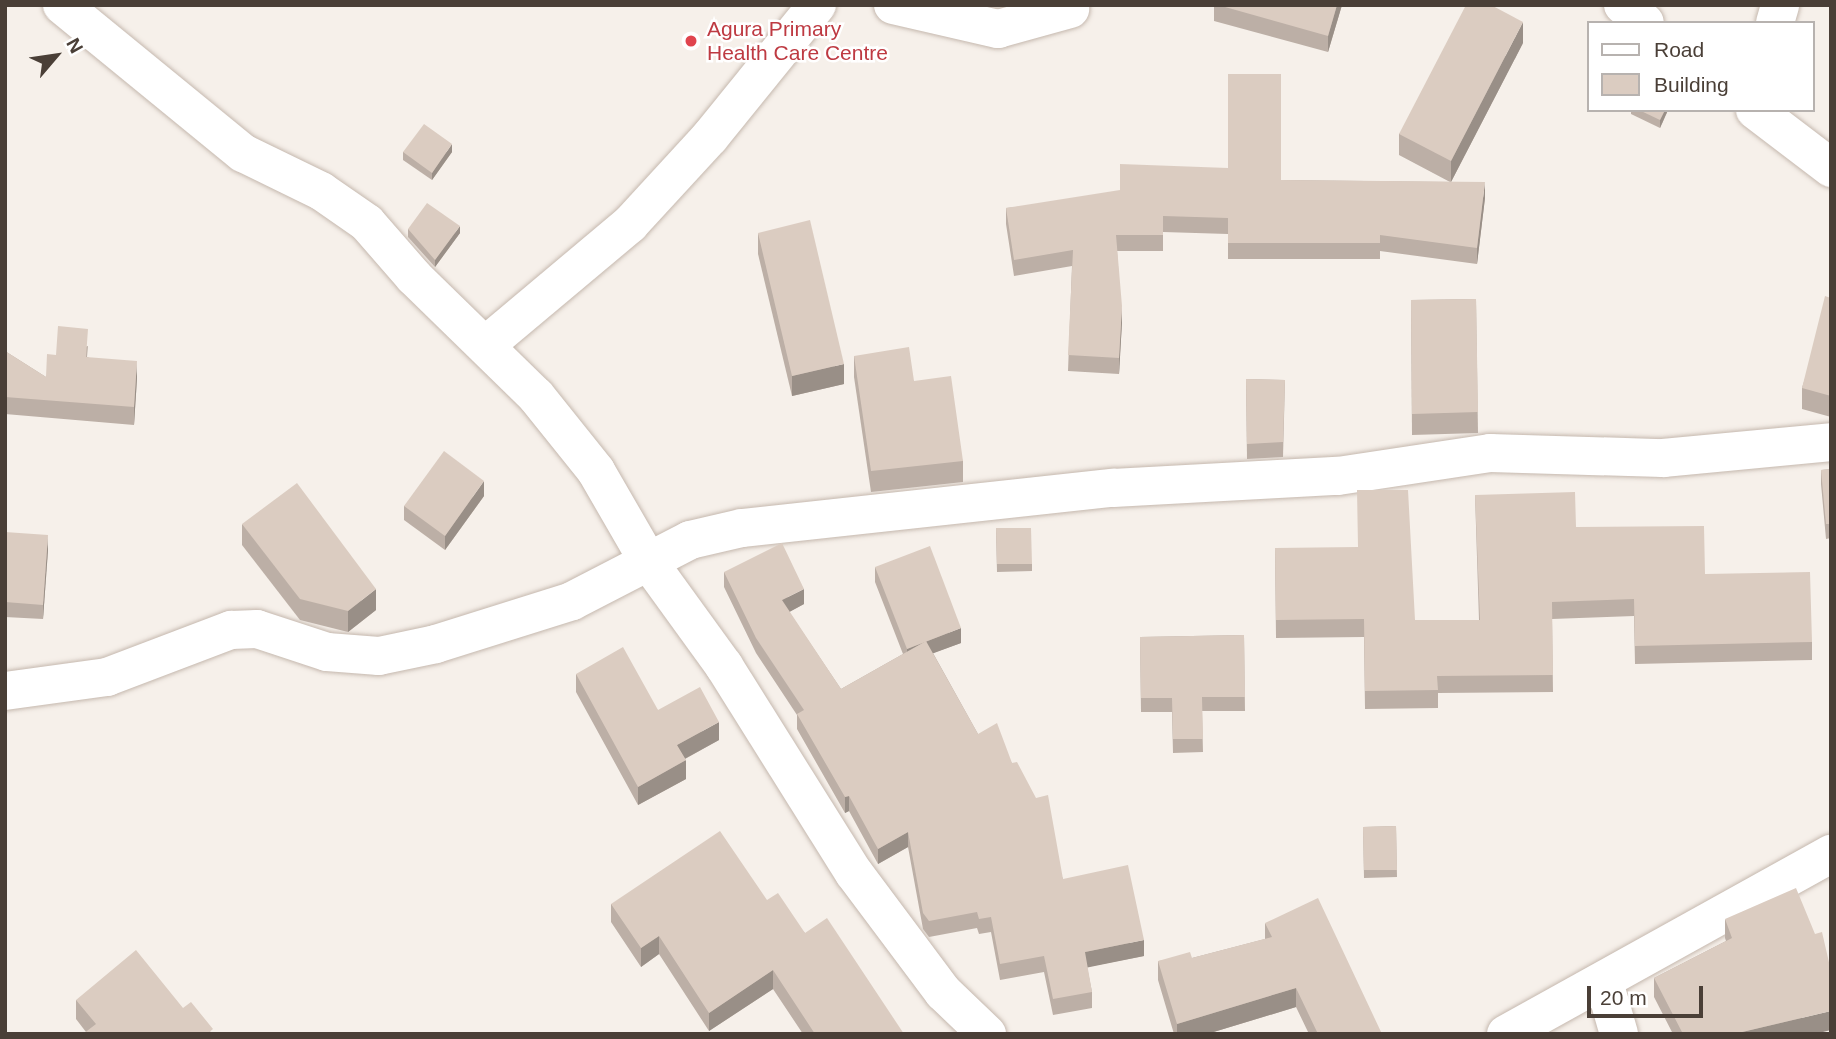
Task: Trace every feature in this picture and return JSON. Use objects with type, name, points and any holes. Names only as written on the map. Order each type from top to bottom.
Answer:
[{"type":"street","points":[[62,5],[243,153],[321,191],[367,223],[414,277],[487,344],[596,471],[648,561],[724,666],[854,873],[943,992],[987,1034]]},
{"type":"street","points":[[487,344],[630,224],[710,137],[817,5]]},
{"type":"street","points":[[893,5],[998,29],[1070,9]]},
{"type":"street","points":[[1623,5],[1643,21]]},
{"type":"street","points":[[1758,112],[1831,168]]},
{"type":"street","points":[[5,691],[107,677],[230,629],[257,629],[327,652],[379,656],[436,644],[572,601],[690,540],[742,528],[1113,488],[1338,476],[1490,453],[1663,458],[1831,442]]},
{"type":"street","points":[[1506,1034],[1831,854]]},
{"type":"street","points":[[1604,982],[1619,1034]]},
{"type":"building","points":[[1218,5],[1337,5],[1328,36]]},
{"type":"building","points":[[1466,5],[1491,5],[1523,22],[1451,161],[1399,134]]},
{"type":"building","points":[[1228,74],[1281,74],[1281,180],[1485,182],[1477,248],[1380,235],[1380,243],[1228,243],[1228,218],[1163,216],[1163,235],[1116,235],[1122,306],[1119,358],[1068,355],[1073,250],[1014,260],[1006,208],[1120,190],[1120,164],[1228,168]]},
{"type":"building","points":[[1643,112],[1664,112],[1660,120]]},
{"type":"building","points":[[424,124],[452,144],[432,173],[403,152]]},
{"type":"building","points":[[427,203],[460,226],[435,260],[408,229]]},
{"type":"building","points":[[810,220],[844,364],[792,376],[758,233]]},
{"type":"building","points":[[1825,296],[1831,298],[1831,396],[1802,388]]},
{"type":"building","points":[[1476,299],[1478,412],[1412,414],[1411,300]]},
{"type":"building","points":[[58,326],[88,329],[86,357],[137,361],[134,407],[5,397],[5,351],[46,377],[47,354],[56,355]]},
{"type":"building","points":[[909,347],[914,381],[951,376],[963,461],[871,471],[854,356]]},
{"type":"building","points":[[1246,379],[1285,380],[1283,442],[1247,444]]},
{"type":"building","points":[[444,451],[484,481],[445,536],[404,506]]},
{"type":"building","points":[[1831,469],[1831,524],[1826,524],[1821,470]]},
{"type":"building","points":[[297,483],[376,589],[348,611],[300,599],[242,524]]},
{"type":"building","points":[[1357,490],[1408,490],[1415,620],[1480,620],[1475,495],[1575,492],[1576,527],[1704,526],[1705,574],[1810,572],[1812,642],[1635,646],[1634,599],[1552,602],[1553,675],[1437,676],[1438,690],[1365,691],[1364,619],[1276,620],[1275,548],[1358,547]]},
{"type":"building","points":[[996,528],[1031,528],[1032,564],[997,564]]},
{"type":"building","points":[[5,532],[48,535],[43,605],[5,602]]},
{"type":"building","points":[[782,543],[804,589],[782,600],[841,689],[926,641],[978,734],[997,723],[1012,763],[1017,762],[1036,798],[1048,795],[1063,879],[1128,865],[1144,940],[1085,952],[1092,992],[1053,999],[1044,956],[1000,964],[991,917],[979,919],[977,912],[929,921],[923,913],[908,832],[878,849],[849,796],[845,797],[797,714],[804,710],[756,638],[724,572]]},
{"type":"building","points":[[930,546],[961,628],[907,649],[875,567]]},
{"type":"building","points":[[1244,635],[1245,697],[1202,697],[1203,739],[1173,739],[1172,698],[1141,698],[1140,637]]},
{"type":"building","points":[[623,647],[658,710],[700,687],[719,722],[677,745],[686,760],[638,787],[576,674]]},
{"type":"building","points":[[1396,826],[1397,870],[1364,870],[1363,827]]},
{"type":"building","points":[[720,831],[767,900],[778,893],[805,933],[827,918],[904,1034],[815,1034],[773,970],[709,1013],[659,936],[641,948],[611,904]]},
{"type":"building","points":[[1796,888],[1815,934],[1822,932],[1831,971],[1831,1011],[1738,1034],[1683,1034],[1654,978],[1732,938],[1725,919]]},
{"type":"building","points":[[1318,898],[1382,1034],[1318,1034],[1296,988],[1177,1024],[1158,961],[1190,952],[1192,958],[1272,937],[1265,923]]},
{"type":"building","points":[[136,950],[183,1008],[191,1002],[213,1029],[207,1034],[83,1034],[96,1024],[76,1000]]},
{"type":"place","name":"Agura Primary Health Care Centre","points":[[691,41]]}]
